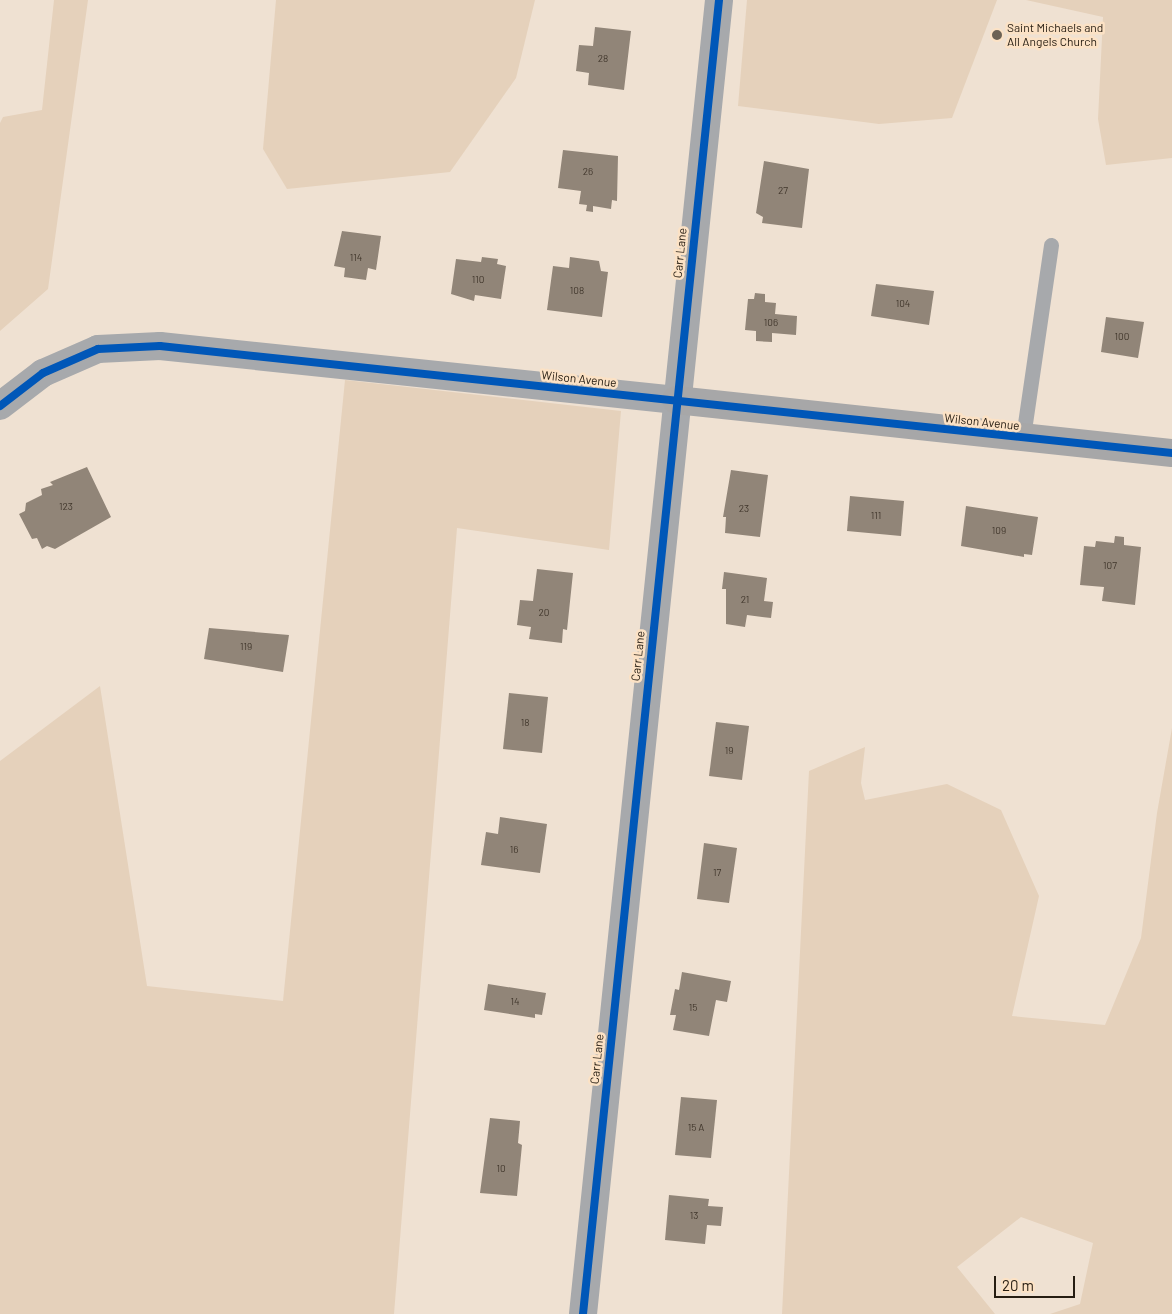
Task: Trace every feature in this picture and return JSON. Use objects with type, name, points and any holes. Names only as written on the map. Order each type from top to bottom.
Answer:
[{"type":"street","name":"Carr Lane","points":[[583,1314],[718,0]]},
{"type":"street","name":"Wilson Avenue","points":[[0,406],[43,373],[98,349],[160,346],[1172,453]]},
{"type":"lane","points":[[1023,437],[1051,245]]},
{"type":"shaded area","points":[[54,0],[88,0],[48,289],[0,331],[0,123],[3,117],[42,110]]},
{"type":"shaded area","points":[[276,0],[535,0],[516,78],[450,172],[287,189],[263,149]]},
{"type":"shaded area","points":[[747,0],[997,0],[952,118],[879,124],[738,106]]},
{"type":"shaded area","points":[[1026,0],[1172,0],[1172,158],[1106,165],[1098,119],[1103,17]]},
{"type":"shaded area","points":[[345,380],[621,411],[609,550],[457,528],[394,1314],[0,1314],[0,761],[100,686],[147,986],[283,1001]]},
{"type":"shaded area","points":[[1172,728],[1172,1314],[1050,1314],[1080,1304],[1093,1243],[1021,1217],[957,1267],[995,1314],[782,1314],[809,771],[865,747],[861,783],[865,800],[947,784],[1001,810],[1039,896],[1012,1016],[1105,1025],[1141,938],[1157,813]]},
{"type":"building","points":[[595,27],[631,31],[624,90],[588,85],[589,73],[576,71],[579,45],[593,46]]},
{"type":"building","points":[[563,150],[618,156],[617,201],[612,200],[611,209],[593,206],[593,212],[586,211],[587,205],[579,204],[581,191],[558,188]]},
{"type":"building","points":[[764,161],[809,169],[802,228],[762,223],[763,217],[756,213]]},
{"type":"building","points":[[342,231],[381,236],[376,270],[368,268],[366,280],[344,277],[345,268],[334,266]]},
{"type":"building","points":[[482,257],[498,259],[497,264],[506,266],[501,299],[475,295],[474,301],[451,294],[456,259],[481,262]]},
{"type":"building","points":[[570,257],[599,261],[601,271],[608,272],[602,317],[547,310],[553,266],[569,268]]},
{"type":"building","points":[[876,284],[934,291],[929,325],[871,316]]},
{"type":"building","points":[[755,293],[765,294],[765,302],[776,303],[775,314],[797,316],[796,335],[772,333],[772,342],[756,341],[756,331],[745,330],[748,299],[754,299]]},
{"type":"building","points":[[1106,317],[1144,322],[1138,358],[1101,352]]},
{"type":"building","points":[[87,467],[111,517],[55,549],[47,546],[42,549],[37,538],[32,539],[19,514],[25,511],[26,503],[42,495],[41,489],[53,485],[50,482]]},
{"type":"building","points":[[731,470],[768,475],[760,537],[725,533],[726,517],[723,517]]},
{"type":"building","points":[[850,496],[904,501],[901,536],[847,531]]},
{"type":"building","points":[[966,506],[1038,517],[1032,555],[1024,554],[1024,557],[961,546]]},
{"type":"building","points":[[1115,536],[1124,537],[1124,545],[1141,547],[1135,605],[1102,601],[1104,587],[1080,585],[1084,546],[1095,547],[1096,541],[1114,543]]},
{"type":"building","points":[[537,569],[573,573],[567,630],[563,629],[562,643],[529,639],[531,627],[517,625],[520,600],[533,601]]},
{"type":"building","points":[[724,572],[767,578],[764,601],[773,602],[771,618],[747,615],[745,627],[726,624],[726,589],[722,589]]},
{"type":"building","points":[[209,628],[289,635],[283,672],[204,659]]},
{"type":"building","points":[[509,693],[548,697],[542,753],[503,749]]},
{"type":"building","points":[[716,722],[749,726],[742,780],[709,776]]},
{"type":"building","points":[[500,817],[547,824],[540,873],[481,865],[486,832],[498,834]]},
{"type":"building","points":[[704,843],[737,848],[729,903],[697,899]]},
{"type":"building","points":[[682,972],[731,981],[727,1002],[716,1000],[709,1036],[673,1030],[676,1015],[670,1015],[675,989],[679,990]]},
{"type":"building","points":[[488,984],[546,993],[542,1015],[535,1014],[535,1018],[484,1010]]},
{"type":"building","points":[[681,1097],[717,1100],[711,1158],[675,1155]]},
{"type":"building","points":[[490,1118],[520,1121],[518,1143],[522,1145],[517,1196],[480,1193]]},
{"type":"building","points":[[669,1195],[709,1199],[708,1206],[723,1207],[721,1226],[707,1225],[705,1244],[665,1240]]},
{"type":"cycle path","points":[[583,1314],[719,0]]},
{"type":"cycle path","points":[[0,406],[43,373],[98,349],[160,346],[1172,453]]},
{"type":"place","name":"Saint Michaels and All Angels Church","points":[[997,35]]}]
